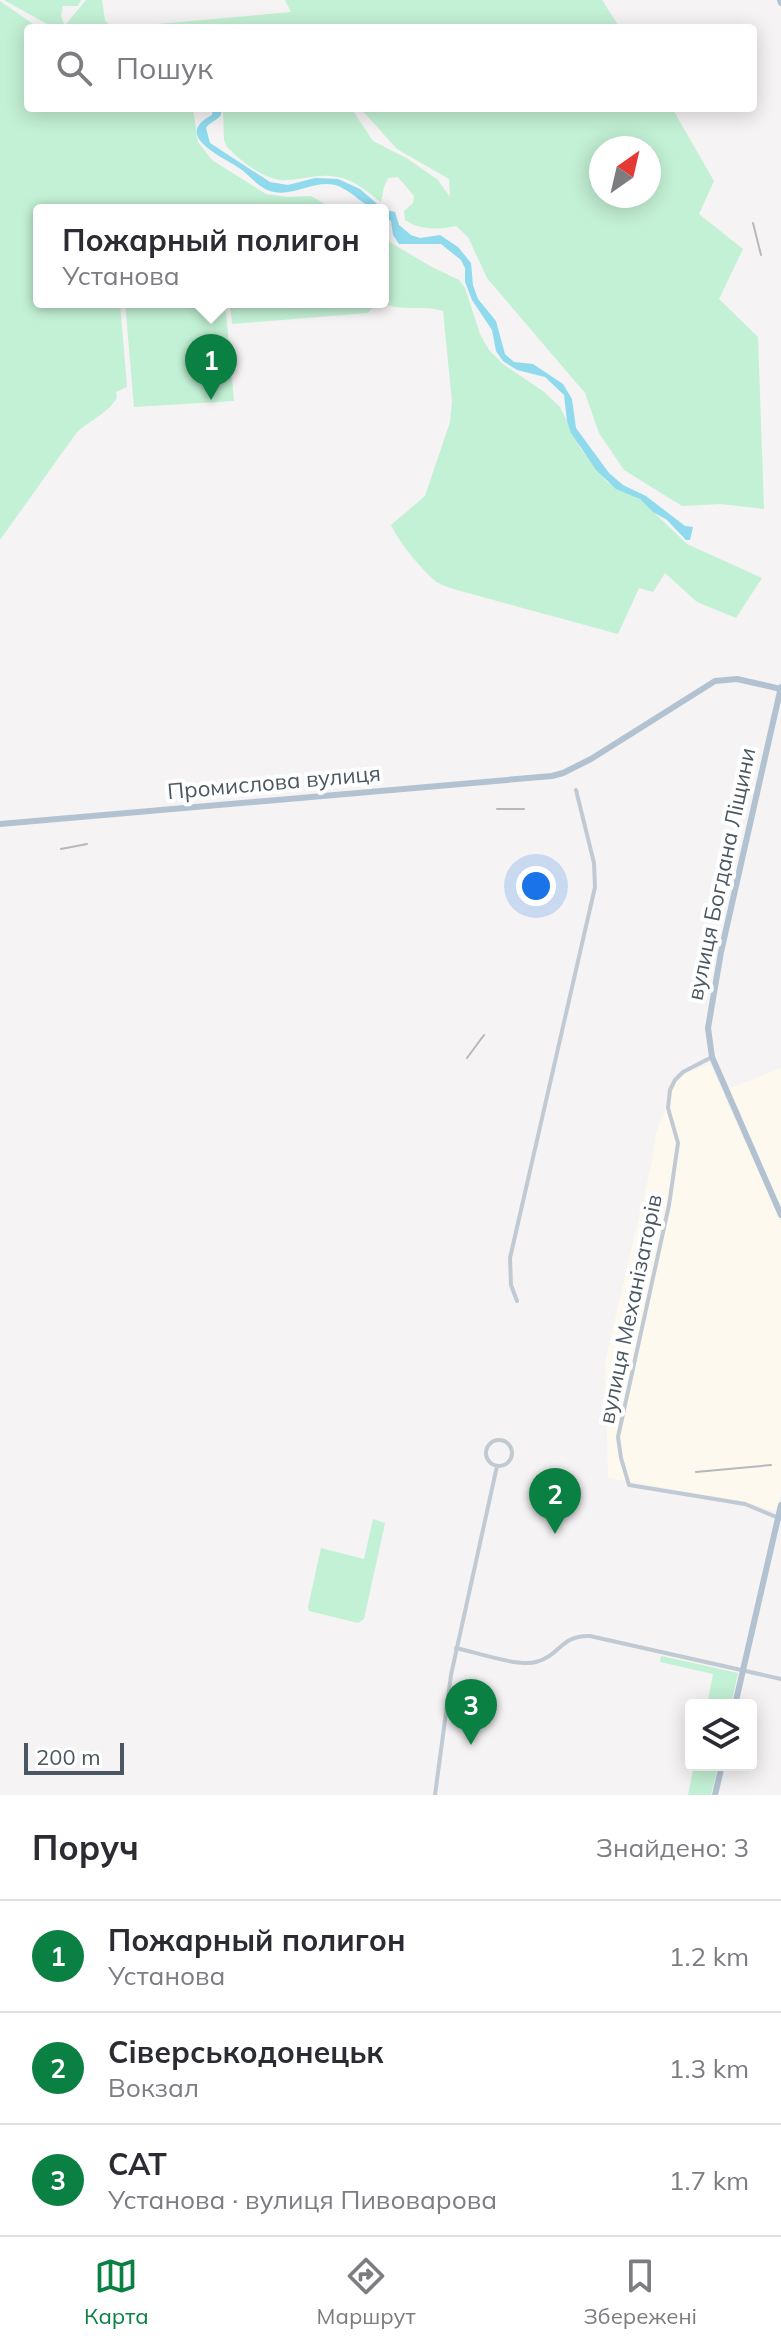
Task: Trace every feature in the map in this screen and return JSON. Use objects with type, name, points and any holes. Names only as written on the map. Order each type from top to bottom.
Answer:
[{"type":"main road","name":"Промислова вулиця","points":[[0,824],[552,776],[591,759],[715,681],[737,679],[781,688]]},
{"type":"main road","name":"вулиця Богдана Ліщини","points":[[781,688],[713,990],[708,1028],[712,1057],[781,1215]]},
{"type":"main road","points":[[736,1699],[781,1505]]},
{"type":"main road","points":[[715,1795],[721,1771]]},
{"type":"street","points":[[517,1301],[511,1285],[510,1258],[595,887],[594,863],[576,790]]},
{"type":"street","name":"вулиця Механізаторів","points":[[712,1057],[683,1072],[670,1090],[668,1108],[678,1143],[669,1205],[618,1437],[621,1458],[629,1485],[745,1504],[780,1519]]},
{"type":"street","points":[[435,1795],[454,1656],[495,1474],[495,1465],[486,1457],[487,1447],[495,1440],[503,1440],[511,1448],[512,1458],[504,1465],[495,1465]]},
{"type":"street","points":[[456,1648],[530,1663],[544,1659],[568,1638],[590,1636],[781,1679]]},
{"type":"shaded area","points":[[710,1064],[781,1222],[781,1493],[777,1509],[771,1510],[746,1502],[608,1478],[605,1362],[656,1133],[676,1082],[686,1073]]},
{"type":"shaded area","points":[[781,1068],[781,1211],[728,1089]]},
{"type":"green space","points":[[4,0],[81,0],[78,6],[63,6],[61,16],[64,24],[47,24]]},
{"type":"green space","points":[[86,0],[102,0],[108,24],[66,24]]},
{"type":"green space","points":[[285,0],[602,0],[617,24],[158,24],[291,12]]},
{"type":"green space","points":[[0,1],[33,24],[24,24],[24,112],[194,112],[198,142],[212,160],[266,194],[311,196],[325,204],[33,204],[33,308],[120,308],[127,387],[116,392],[117,397],[109,407],[77,432],[0,540]]},
{"type":"green space","points":[[223,112],[354,112],[373,141],[408,159],[438,180],[450,197],[449,179],[397,149],[364,112],[674,112],[714,181],[699,214],[743,249],[719,299],[758,337],[764,509],[721,504],[682,506],[624,470],[599,433],[585,393],[487,278],[468,237],[456,226],[429,228],[405,220],[404,211],[413,203],[414,196],[398,177],[388,178],[381,202],[355,184],[338,177],[279,180],[254,170],[224,140]]},
{"type":"green space","points":[[389,242],[459,280],[489,350],[560,407],[580,448],[607,482],[640,499],[687,544],[762,578],[736,618],[697,602],[665,573],[653,592],[639,588],[618,634],[438,583],[405,548],[391,525],[425,496],[450,422],[452,402],[443,311],[389,305]]},
{"type":"green space","points":[[126,308],[226,308],[234,401],[134,407]]},
{"type":"green space","points":[[231,308],[372,308],[368,313],[232,324]]},
{"type":"green space","points":[[373,1519],[385,1523],[364,1619],[358,1623],[309,1611],[321,1548],[364,1559]]},
{"type":"green space","points":[[661,1656],[738,1673],[732,1699],[708,1699],[713,1674],[660,1662]]},
{"type":"green space","points":[[693,1771],[717,1771],[711,1795],[688,1795]]},
{"type":"water","points":[[212,112],[221,112],[206,128],[210,143],[270,182],[288,185],[315,178],[338,179],[360,189],[377,204],[366,204],[335,185],[282,193],[264,188],[213,152],[199,138],[197,131],[201,123]]},
{"type":"water","points":[[389,210],[395,212],[399,225],[411,235],[420,238],[440,235],[458,247],[471,263],[478,299],[496,321],[505,354],[514,362],[533,364],[563,384],[572,399],[576,428],[609,473],[685,526],[693,527],[690,540],[686,540],[640,499],[616,489],[596,470],[571,433],[564,395],[545,377],[517,370],[503,361],[496,351],[492,330],[472,300],[461,260],[441,244],[399,244],[393,235]]},
{"type":"railway","points":[[753,223],[761,255]]},
{"type":"railway","points":[[497,809],[524,809]]},
{"type":"railway","points":[[61,849],[87,844]]},
{"type":"railway","points":[[467,1058],[484,1035]]},
{"type":"railway","points":[[696,1472],[771,1465]]},
{"type":"place","name":"Пожарный полигон","points":[[211,400]]},
{"type":"place","name":"Сіверськодонецьк","points":[[555,1534]]},
{"type":"place","name":"CAT","points":[[471,1745]]}]
